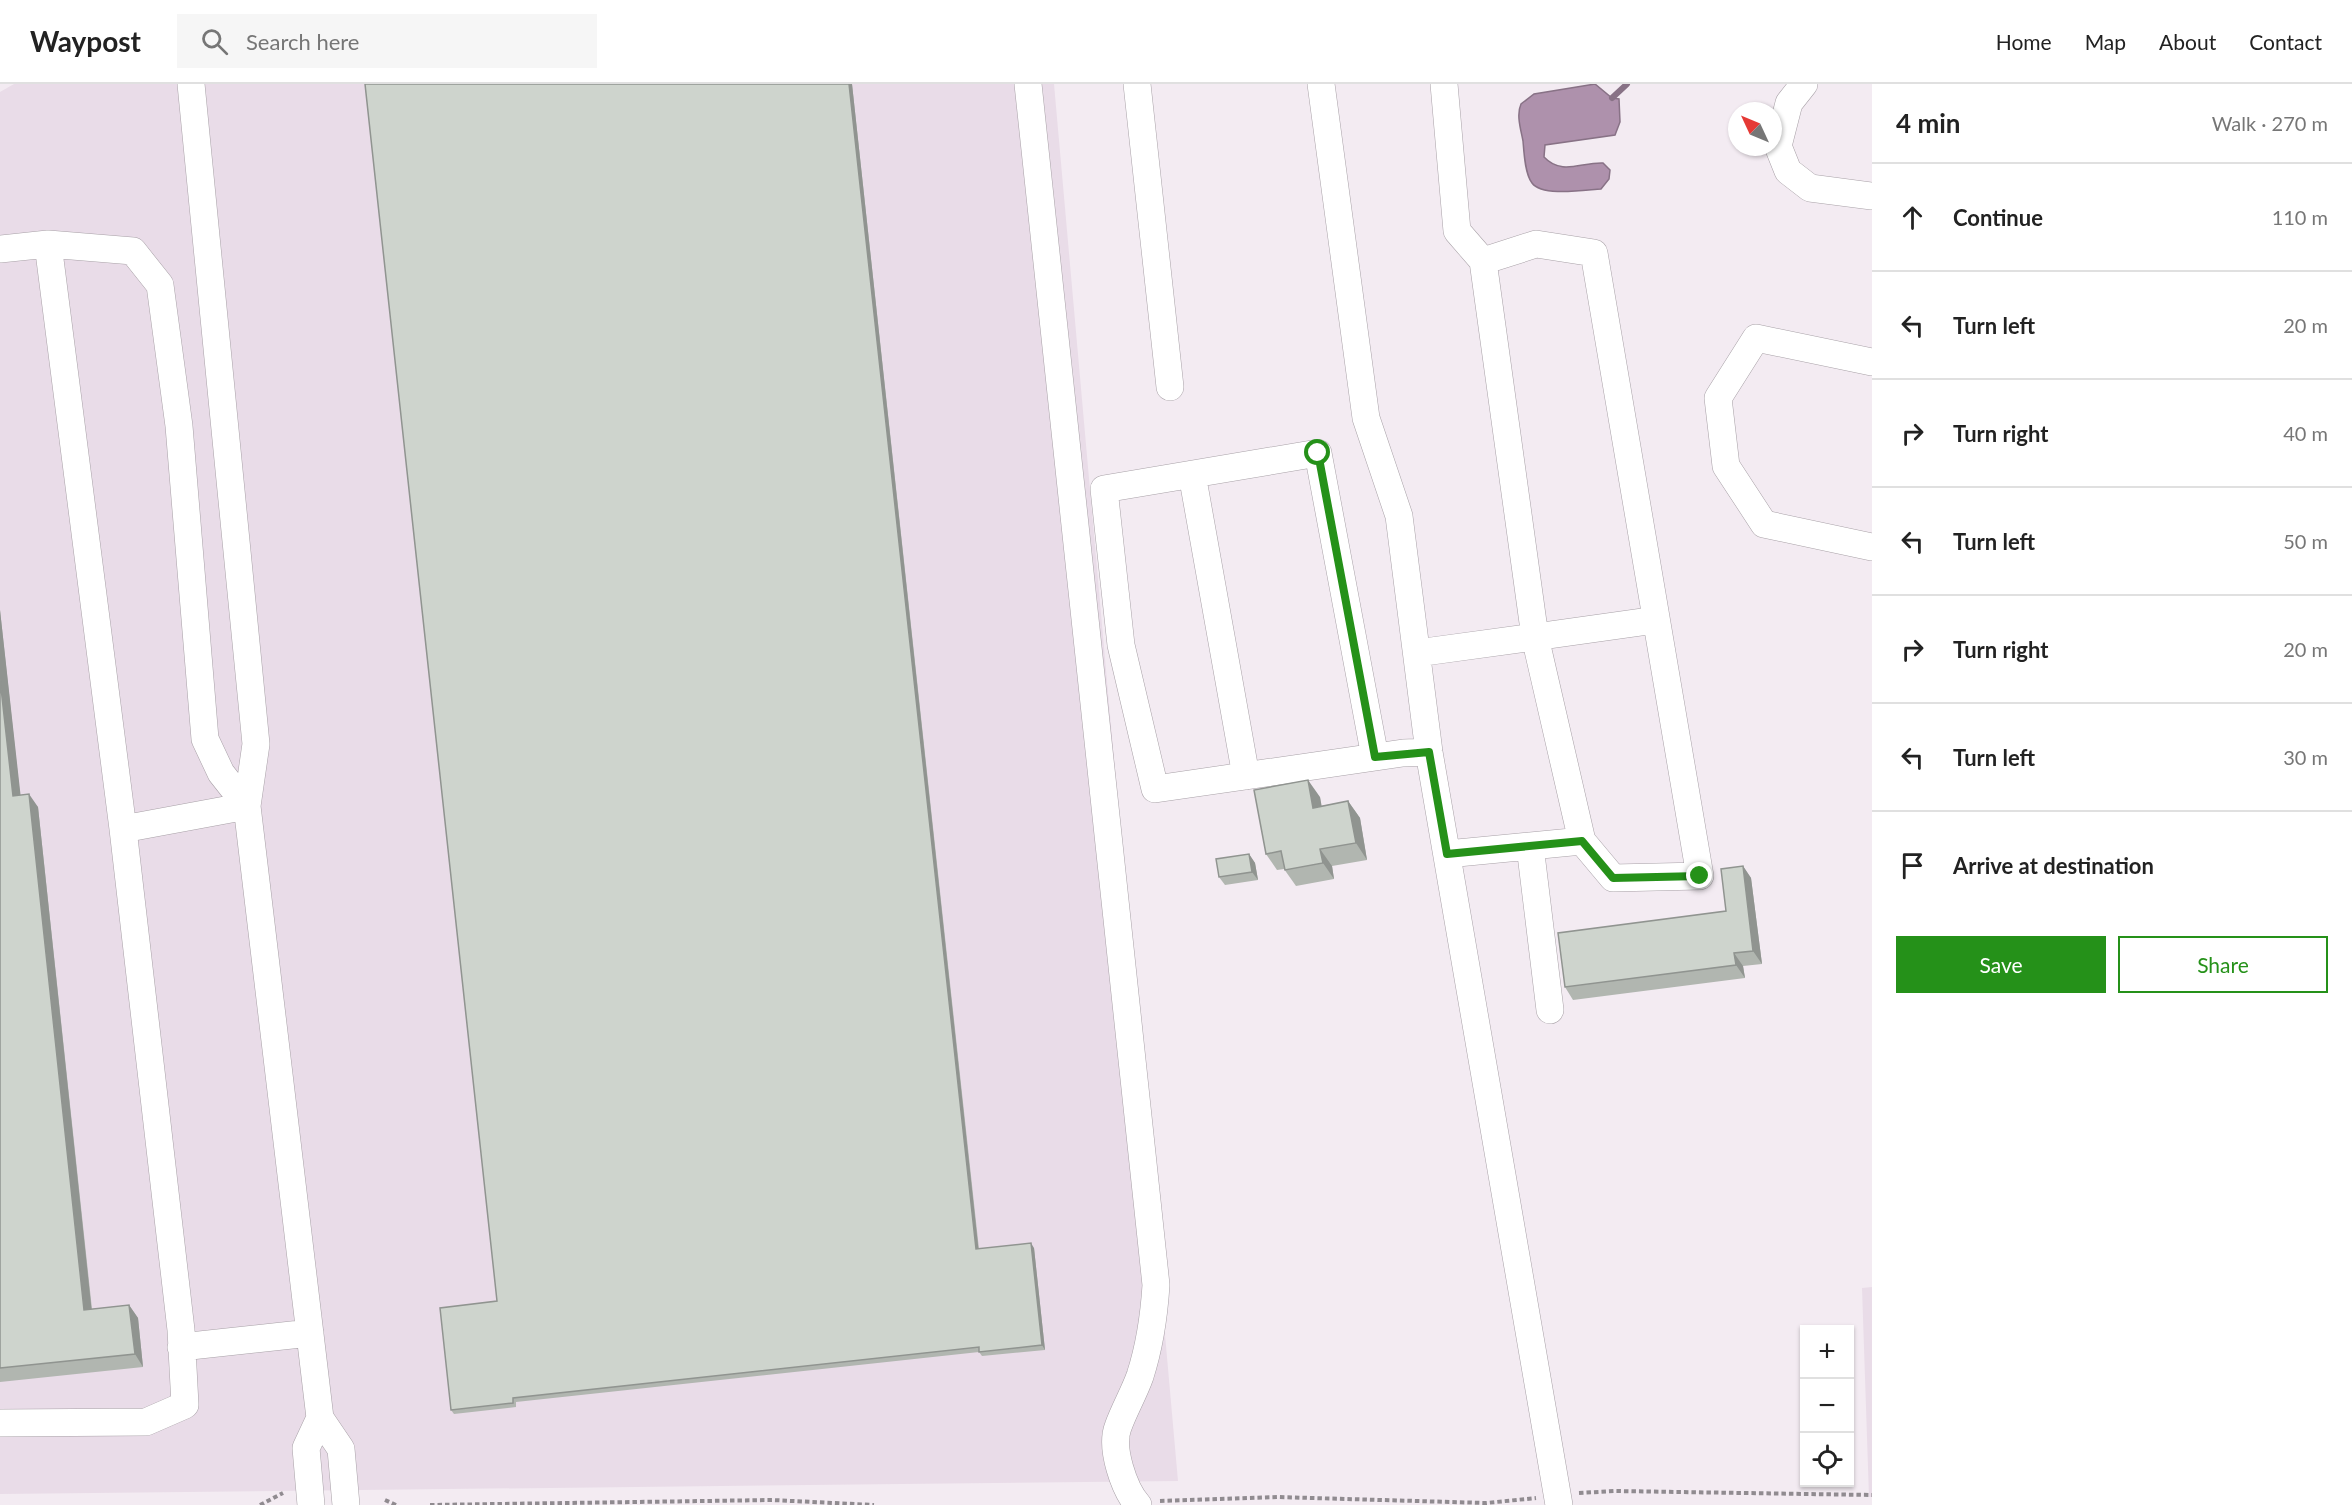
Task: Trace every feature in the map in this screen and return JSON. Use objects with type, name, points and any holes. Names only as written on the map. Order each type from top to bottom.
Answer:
[{"type":"street","points":[[191,84],[256,744],[247,806],[320,1418],[341,1449],[346,1505]]},
{"type":"street","points":[[1028,84],[1156,1285],[1153,1331],[1140,1377],[1116,1430],[1121,1477],[1137,1503]]},
{"type":"street","points":[[1137,84],[1170,387]]},
{"type":"street","points":[[1321,84],[1366,418],[1399,516],[1429,752],[1559,1500]]},
{"type":"street","points":[[1444,84],[1457,231],[1484,261],[1535,637],[1582,841],[1613,878],[1700,876],[1594,254],[1536,244],[1484,261]]},
{"type":"street","points":[[1804,84],[1789,103],[1778,146],[1788,171],[1810,188],[1872,196]]},
{"type":"street","points":[[0,249],[48,244],[134,251],[160,285],[179,426],[205,739],[220,773],[247,806]]},
{"type":"street","points":[[0,1424],[146,1422],[184,1405],[182,1347],[123,828],[48,244]]},
{"type":"street","points":[[1872,362],[1756,338],[1718,398],[1726,466],[1764,524],[1872,547]]},
{"type":"street","points":[[1375,757],[1318,453],[1104,489],[1120,645],[1155,789],[1375,757],[1429,752]]},
{"type":"street","points":[[1192,474],[1246,776]]},
{"type":"street","points":[[1417,653],[1656,620]]},
{"type":"street","points":[[123,828],[247,806]]},
{"type":"street","points":[[1447,854],[1582,841]]},
{"type":"street","points":[[1530,846],[1550,1010]]},
{"type":"street","points":[[182,1347],[310,1333]]},
{"type":"street","points":[[312,1505],[306,1448],[320,1418]]},
{"type":"path","points":[[1137,1503],[1277,1497],[1486,1503],[1559,1500],[1614,1491],[1872,1495]]},
{"type":"path","points":[[260,1505],[283,1493]]},
{"type":"path","points":[[385,1500],[396,1505]]},
{"type":"path","points":[[430,1505],[772,1500],[874,1505]]},
{"type":"shaded area","points":[[14,84],[1054,84],[1178,1481],[0,1494],[0,92]]},
{"type":"shaded area","points":[[1595,84],[1612,98],[1619,99],[1620,122],[1615,135],[1545,145],[1544,157],[1551,163],[1565,167],[1603,163],[1610,170],[1609,179],[1601,189],[1564,192],[1537,187],[1532,183],[1526,169],[1519,118],[1521,104],[1534,94]]},
{"type":"shaded area","points":[[1872,1287],[1872,1497],[1869,1497],[1862,1288]]},
{"type":"building","points":[[365,84],[849,84],[976,1249],[1031,1243],[1042,1345],[979,1352],[979,1347],[513,1398],[513,1403],[451,1410],[440,1308],[497,1301]]},
{"type":"building","points":[[0,679],[13,796],[29,794],[84,1310],[129,1305],[135,1354],[0,1368]]},
{"type":"building","points":[[1308,780],[1313,808],[1348,801],[1356,843],[1320,849],[1323,863],[1285,870],[1281,851],[1266,854],[1254,790]]},
{"type":"building","points":[[1249,854],[1252,872],[1219,877],[1216,859]]},
{"type":"building","points":[[1743,866],[1753,951],[1734,953],[1736,965],[1565,987],[1558,933],[1726,911],[1721,869]]},
{"type":"waterway","points":[[1612,98],[1627,84]]},
{"type":"route","points":[[1318,453],[1375,757],[1429,752],[1447,854],[1582,841],[1613,878],[1700,876]]}]
